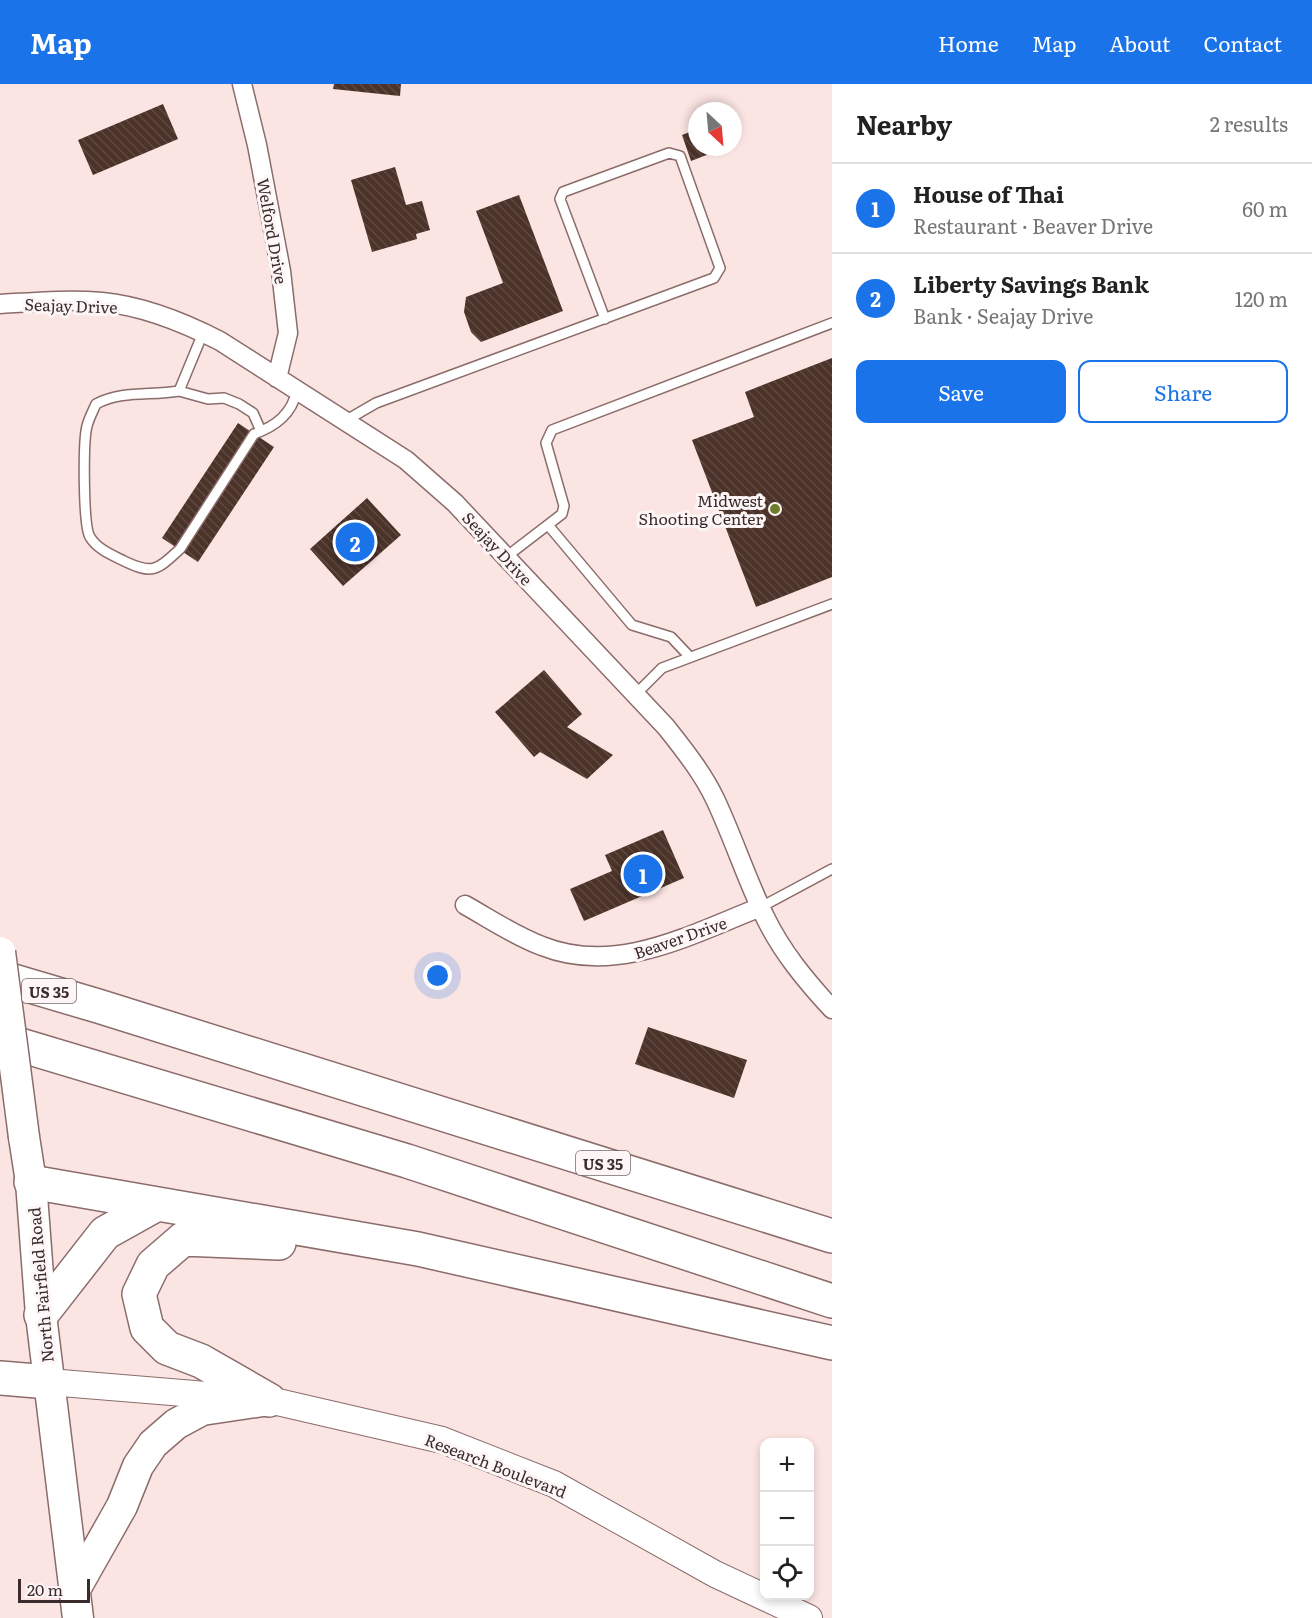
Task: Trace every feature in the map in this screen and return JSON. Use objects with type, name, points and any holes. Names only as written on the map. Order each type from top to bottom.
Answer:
[{"type":"highway","points":[[0,965],[98,1006]]},
{"type":"highway","name":"US 35","points":[[0,977],[832,1236]]},
{"type":"highway","points":[[0,1039],[407,1161],[832,1301]]},
{"type":"highway","points":[[31,1182],[418,1249],[832,1343]]},
{"type":"highway","points":[[41,1315],[105,1233],[157,1204]]},
{"type":"highway","points":[[269,1400],[201,1361],[167,1348],[147,1328],[139,1294],[153,1265],[183,1239],[418,1249]]},
{"type":"highway","points":[[0,1378],[49,1382]]},
{"type":"main road","name":"North Fairfield Road","points":[[0,952],[31,1182],[41,1315],[76,1605]]},
{"type":"main road","name":"Research Boulevard","points":[[49,1382],[269,1400],[442,1440],[554,1484],[715,1574],[809,1618]]},
{"type":"main road","points":[[76,1605],[138,1466],[153,1444],[176,1424],[201,1410],[269,1400]]},
{"type":"street","name":"Welford Drive","points":[[242,84],[257,145],[282,271],[288,333],[277,378]]},
{"type":"street","name":"Seajay Drive","points":[[0,304],[102,302],[143,309],[187,325],[297,390],[406,460],[455,503],[636,694],[693,760],[714,797],[761,907],[783,950],[806,981],[832,1009]]},
{"type":"street","name":"Beaver Drive","points":[[465,905],[541,946],[570,955],[598,958],[648,951],[761,907]]},
{"type":"lane","points":[[345,421],[376,403],[604,319],[714,278],[720,268],[680,156],[669,153],[563,192],[560,200],[604,319]]},
{"type":"lane","points":[[506,557],[562,514],[564,506],[546,442],[552,430],[832,323]]},
{"type":"lane","points":[[179,391],[203,333]]},
{"type":"lane","points":[[261,431],[253,413],[224,398],[208,399],[179,391],[163,394],[110,396],[96,404],[87,424],[85,442],[86,512],[89,536],[106,552],[141,570],[150,570],[166,562],[180,549],[254,434],[273,426],[287,414],[297,390]]},
{"type":"lane","points":[[548,525],[632,625],[671,638],[690,657]]},
{"type":"lane","points":[[636,694],[662,668],[832,604]]},
{"type":"lane","points":[[761,907],[832,869]]},
{"type":"building","points":[[334,84],[401,84],[400,96],[333,89]]},
{"type":"building","points":[[163,104],[178,139],[93,175],[78,140]]},
{"type":"building","points":[[688,133],[688,152],[682,135]]},
{"type":"building","points":[[689,156],[704,156],[691,161]]},
{"type":"building","points":[[395,167],[406,205],[422,201],[430,230],[416,234],[417,239],[372,252],[351,180]]},
{"type":"building","points":[[519,195],[563,311],[481,342],[471,332],[464,312],[466,297],[503,283],[476,211]]},
{"type":"building","name":"Midwest Shooting Center","points":[[832,358],[832,577],[756,607],[692,440],[754,417],[745,392]]},
{"type":"building","points":[[238,423],[274,447],[198,562],[162,538]]},
{"type":"building","points":[[367,498],[401,535],[343,586],[310,549]]},
{"type":"building","points":[[544,670],[582,714],[567,727],[613,755],[587,779],[540,752],[534,757],[495,712]]},
{"type":"building","points":[[663,830],[684,878],[584,921],[570,889],[612,871],[605,855]]},
{"type":"building","points":[[648,1027],[747,1060],[734,1098],[635,1064]]},
{"type":"place","name":"Midwest Shooting Center","points":[[775,509]]},
{"type":"place","name":"Liberty Savings Bank","points":[[355,542]]},
{"type":"place","name":"House of Thai","points":[[643,874]]}]
